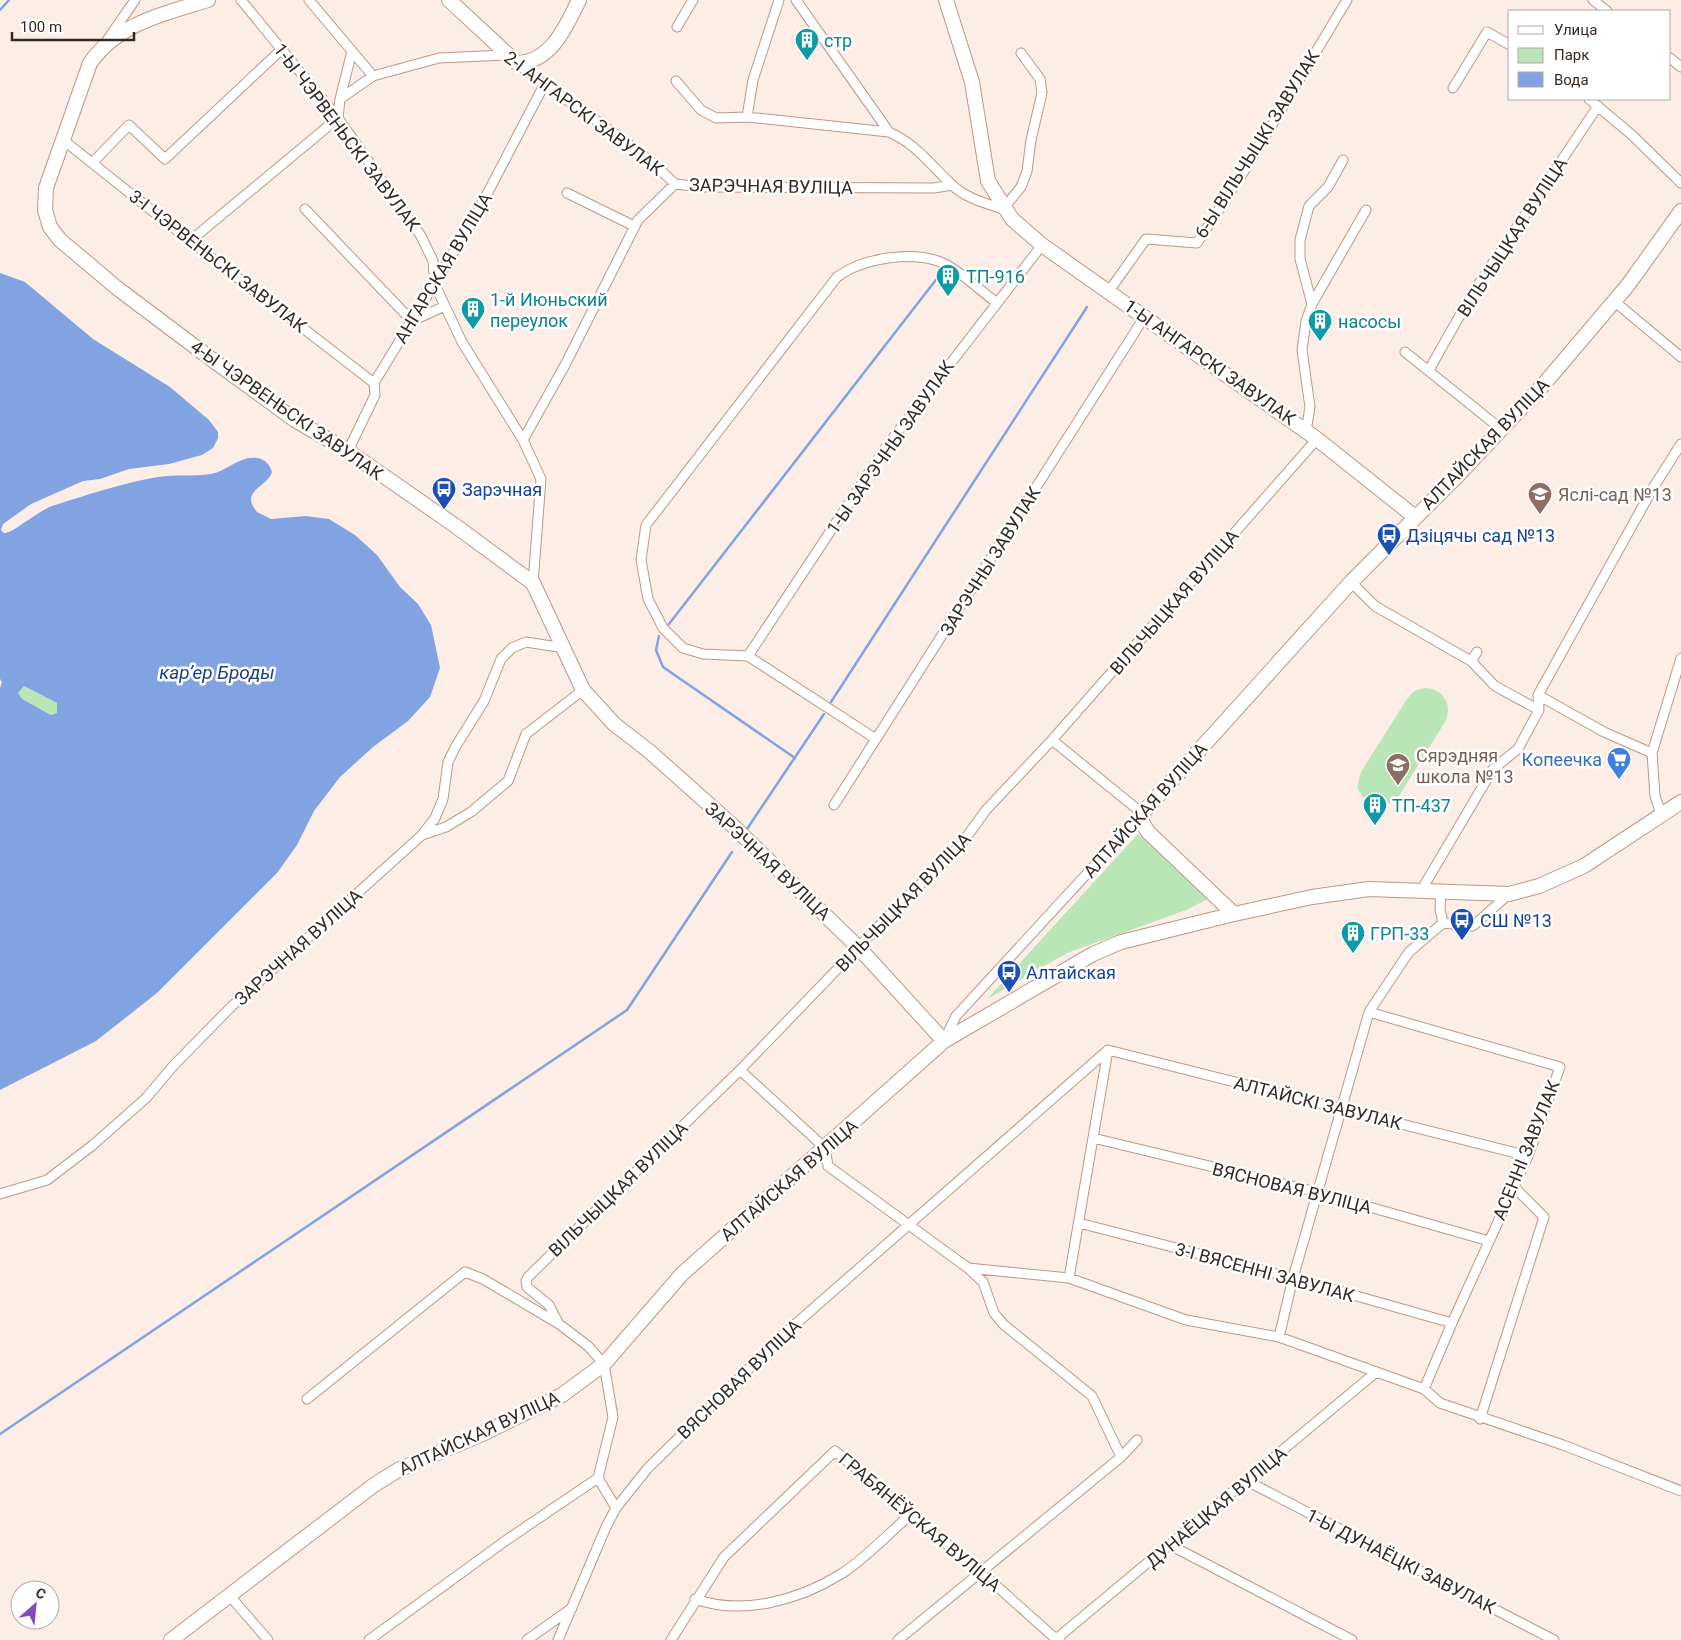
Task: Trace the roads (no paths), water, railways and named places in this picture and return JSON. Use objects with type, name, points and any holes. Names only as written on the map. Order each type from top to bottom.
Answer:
[{"type":"main road","points":[[62,139],[90,63],[102,47],[135,24],[208,0]]},
{"type":"main road","name":"2-І АНГАРСКІ ЗАВУЛАК","points":[[449,0],[512,59]]},
{"type":"main road","points":[[512,59],[531,63],[542,55],[557,40],[580,0]]},
{"type":"main road","name":"1-Ы АНГАРСКІ ЗАВУЛАК","points":[[946,0],[972,82],[988,180],[1004,209],[1012,219],[1042,245],[1312,435],[1415,517]]},
{"type":"main road","name":"4-Ы ЧЭРВЕНЬСКІ ЗАВУЛАК","points":[[62,139],[46,188],[45,210],[50,227],[60,240],[117,288],[295,420],[348,451],[458,527],[533,583]]},
{"type":"main road","name":"АЛТАЙСКАЯ ВУЛІЦА","points":[[1140,815],[1351,582],[1544,384],[1628,285],[1681,211]]},
{"type":"main road","name":"ЗАРЭЧНАЯ ВУЛІЦА","points":[[533,583],[583,690],[614,724],[649,751],[732,825],[859,948],[944,1041]]},
{"type":"main road","name":"АЛТАЙСКАЯ ВУЛІЦА","points":[[171,1640],[374,1485],[398,1470],[482,1434],[562,1395],[604,1364],[682,1274],[944,1041],[1093,954],[1121,942],[1312,897],[1369,889],[1422,889],[1441,892],[1509,894],[1539,886],[1584,866],[1681,802]]},
{"type":"main road","points":[[1140,815],[1148,832],[1234,914]]},
{"type":"street","points":[[102,47],[134,0]]},
{"type":"street","name":"1-Ы ЧЭРВЕНЬСКІ ЗАВУЛАК","points":[[241,0],[338,118],[421,236],[433,261],[436,285],[462,342],[523,440]]},
{"type":"street","points":[[309,0],[373,76]]},
{"type":"street","points":[[677,27],[693,0]]},
{"type":"street","points":[[746,117],[753,80],[779,0]]},
{"type":"street","name":"1-Ы АНГАРСКІ ЗАВУЛАК","points":[[796,0],[889,132],[906,139],[934,164],[952,185],[976,200],[1004,209]]},
{"type":"street","name":"6-Ы ВІЛЬЧЫЦКІ ЗАВУЛАК","points":[[1109,291],[1146,239],[1197,243],[1248,165],[1347,0]]},
{"type":"street","points":[[1592,0],[1607,10]]},
{"type":"street","points":[[1453,88],[1487,32],[1508,44]]},
{"type":"street","points":[[92,163],[129,125],[165,159],[282,49]]},
{"type":"street","points":[[190,241],[338,118],[340,99],[352,51]]},
{"type":"street","points":[[1004,209],[1021,187],[1027,171],[1031,140],[1042,93],[1040,79],[1020,53]]},
{"type":"street","points":[[340,99],[373,76],[439,58],[512,59]]},
{"type":"street","name":"2-І АНГАРСКІ ЗАВУЛАК","points":[[512,59],[544,86],[656,165],[675,184]]},
{"type":"street","points":[[676,81],[696,105],[712,117],[726,119],[746,117],[889,132]]},
{"type":"street","name":"АНГАРСКАЯ ВУЛІЦА","points":[[348,451],[375,395],[374,383],[436,285],[508,158],[544,86]]},
{"type":"street","points":[[1589,100],[1632,135],[1681,183]]},
{"type":"street","name":"ВІЛЬЧЫЦКАЯ ВУЛІЦА","points":[[1429,370],[1472,294],[1598,106]]},
{"type":"street","name":"3-І ЧЭРВЕНЬСКІ ЗАВУЛАК","points":[[62,139],[374,383]]},
{"type":"street","points":[[1312,304],[1300,259],[1300,240],[1309,206],[1328,187],[1343,160]]},
{"type":"street","name":"ЗАРЭЧНАЯ ВУЛІЦА","points":[[533,583],[541,479],[523,440],[565,365],[634,226],[675,184],[702,187],[915,188],[952,185]]},
{"type":"street","points":[[567,193],[634,226]]},
{"type":"street","points":[[305,209],[412,321],[445,306]]},
{"type":"street","points":[[1312,435],[1302,350],[1306,321],[1312,304],[1366,210]]},
{"type":"street","name":"1-Ы ЗАРЭЧНЫ ЗАВУЛАК","points":[[748,656],[886,447],[996,302],[1042,245]]},
{"type":"street","points":[[876,739],[748,656],[703,654],[683,648],[663,628],[648,599],[642,560],[646,525],[837,277],[845,271],[868,261],[929,258],[946,264],[996,302]]},
{"type":"street","points":[[1614,301],[1681,357]]},
{"type":"street","name":"ЗАРЭЧНЫ ЗАВУЛАК","points":[[834,805],[1145,316]]},
{"type":"street","points":[[1405,352],[1501,429]]},
{"type":"street","name":"ВІЛЬЧЫЦКАЯ ВУЛІЦА","points":[[559,1324],[549,1305],[527,1286],[526,1281],[528,1277],[740,1070],[902,902],[960,846],[986,810],[1052,740],[1312,435]]},
{"type":"street","points":[[1422,889],[1493,770],[1518,749],[1539,710],[1538,695],[1653,488],[1681,444]]},
{"type":"street","points":[[1351,582],[1375,606],[1471,661],[1496,686],[1539,710]]},
{"type":"street","points":[[422,835],[435,818],[444,800],[448,762],[484,701],[501,659],[512,648],[526,642],[564,648]]},
{"type":"street","points":[[1471,661],[1477,652]]},
{"type":"street","points":[[1661,814],[1655,796],[1652,753],[1681,658]]},
{"type":"street","name":"ЗАРЭЧНАЯ ВУЛІЦА","points":[[0,1194],[47,1180],[93,1145],[146,1098],[174,1065],[239,999],[422,835],[446,827],[471,812],[508,781],[526,734],[583,690]]},
{"type":"street","points":[[1538,695],[1604,732],[1652,753]]},
{"type":"street","points":[[1052,740],[1140,815]]},
{"type":"street","name":"АЛТАЙСКАЯ ВУЛІЦА","points":[[944,1041],[956,1016],[1140,815]]},
{"type":"street","points":[[1441,892],[1440,909],[1443,923]]},
{"type":"street","points":[[1279,1337],[1292,1278],[1369,1012],[1409,952],[1443,923],[1473,926],[1509,894]]},
{"type":"street","name":"АСЕННІ ЗАВУЛАК","points":[[1369,1012],[1560,1067],[1528,1156],[1424,1389]]},
{"type":"street","points":[[1069,1278],[1108,1050]]},
{"type":"street","name":"АЛТАЙСКІ ЗАВУЛАК","points":[[1108,1050],[1528,1156]]},
{"type":"street","name":"ВЯСНОВАЯ ВУЛІЦА","points":[[558,1640],[616,1508],[647,1469],[783,1335],[1108,1050]]},
{"type":"street","points":[[740,1070],[825,1148],[828,1166],[968,1268],[984,1282],[994,1312],[1004,1324],[1092,1396],[1121,1457]]},
{"type":"street","name":"ВЯСНОВАЯ ВУЛІЦА","points":[[1093,1138],[1317,1192],[1489,1242]]},
{"type":"street","points":[[1480,1418],[1544,1217],[1514,1187]]},
{"type":"street","name":"3-І ВЯСЕННІ ЗАВУЛАК","points":[[1079,1223],[1292,1278],[1452,1323]]},
{"type":"street","points":[[968,1268],[1069,1278],[1186,1320],[1279,1337],[1424,1389],[1440,1404],[1563,1445],[1681,1491]]},
{"type":"street","points":[[307,1399],[465,1272],[483,1279],[559,1324],[588,1346],[604,1364],[613,1417],[598,1478],[508,1539],[368,1640]]},
{"type":"street","name":"ДУНАЁЦКАЯ ВУЛІЦА","points":[[1057,1640],[1375,1373]]},
{"type":"street","points":[[898,1640],[982,1573],[1121,1457],[1138,1440]]},
{"type":"street","name":"ГРАБЯНЁЎСКАЯ ВУЛІЦА","points":[[671,1640],[695,1599],[724,1557],[835,1451],[982,1573],[1057,1640]]},
{"type":"street","points":[[598,1478],[616,1508]]},
{"type":"street","name":"1-Ы ДУНАЁЦКІ ЗАВУЛАК","points":[[1247,1481],[1554,1640]]},
{"type":"street","points":[[695,1599],[712,1605],[746,1607],[814,1589],[843,1573],[910,1515]]},
{"type":"street","points":[[1170,1545],[1352,1640]]},
{"type":"street","points":[[229,1594],[268,1640]]},
{"type":"street","points":[[527,1640],[572,1607]]},
{"type":"water","name":"карʼер Броды","points":[[0,273],[25,282],[93,339],[170,387],[209,420],[218,432],[218,438],[213,448],[202,455],[169,464],[129,469],[100,479],[83,481],[31,504],[3,524],[1,530],[4,533],[52,506],[105,490],[158,477],[211,474],[245,459],[260,459],[267,463],[272,472],[256,490],[251,499],[252,505],[257,512],[271,519],[306,516],[329,519],[355,535],[377,555],[400,587],[418,604],[431,625],[440,668],[430,697],[408,721],[373,747],[340,777],[314,811],[297,845],[277,873],[157,993],[96,1041],[0,1090],[0,688],[2,682],[0,679]],"holes":[[[24,686],[57,703],[57,713],[51,715],[22,699],[18,693]]]},
{"type":"waterway","points":[[0,10],[9,0]]},
{"type":"waterway","points":[[669,624],[942,272]]},
{"type":"waterway","points":[[831,702],[1087,307]]},
{"type":"waterway","points":[[659,636],[656,650],[663,667],[795,758]]},
{"type":"waterway","points":[[747,829],[824,714]]},
{"type":"waterway","points":[[0,1434],[627,1010],[732,852]]},
{"type":"place","name":"стр","points":[[807,61]]},
{"type":"place","name":"ТП-916","points":[[948,297]]},
{"type":"place","name":"1-й Июньский переулок","points":[[473,330]]},
{"type":"place","name":"насосы","points":[[1320,342]]},
{"type":"place","name":"Зарэчная","points":[[444,510]]},
{"type":"place","name":"Яслі-сад №13","points":[[1540,515]]},
{"type":"place","name":"Дзіцячы сад №13","points":[[1389,556]]},
{"type":"place","name":"Копеечка","points":[[1619,780]]},
{"type":"place","name":"Сярэдняя школа №13","points":[[1398,786]]},
{"type":"place","name":"ТП-437","points":[[1375,826]]},
{"type":"place","name":"СШ №13","points":[[1462,941]]},
{"type":"place","name":"ГРП-33","points":[[1353,954]]},
{"type":"place","name":"Алтайская","points":[[1009,993]]}]
